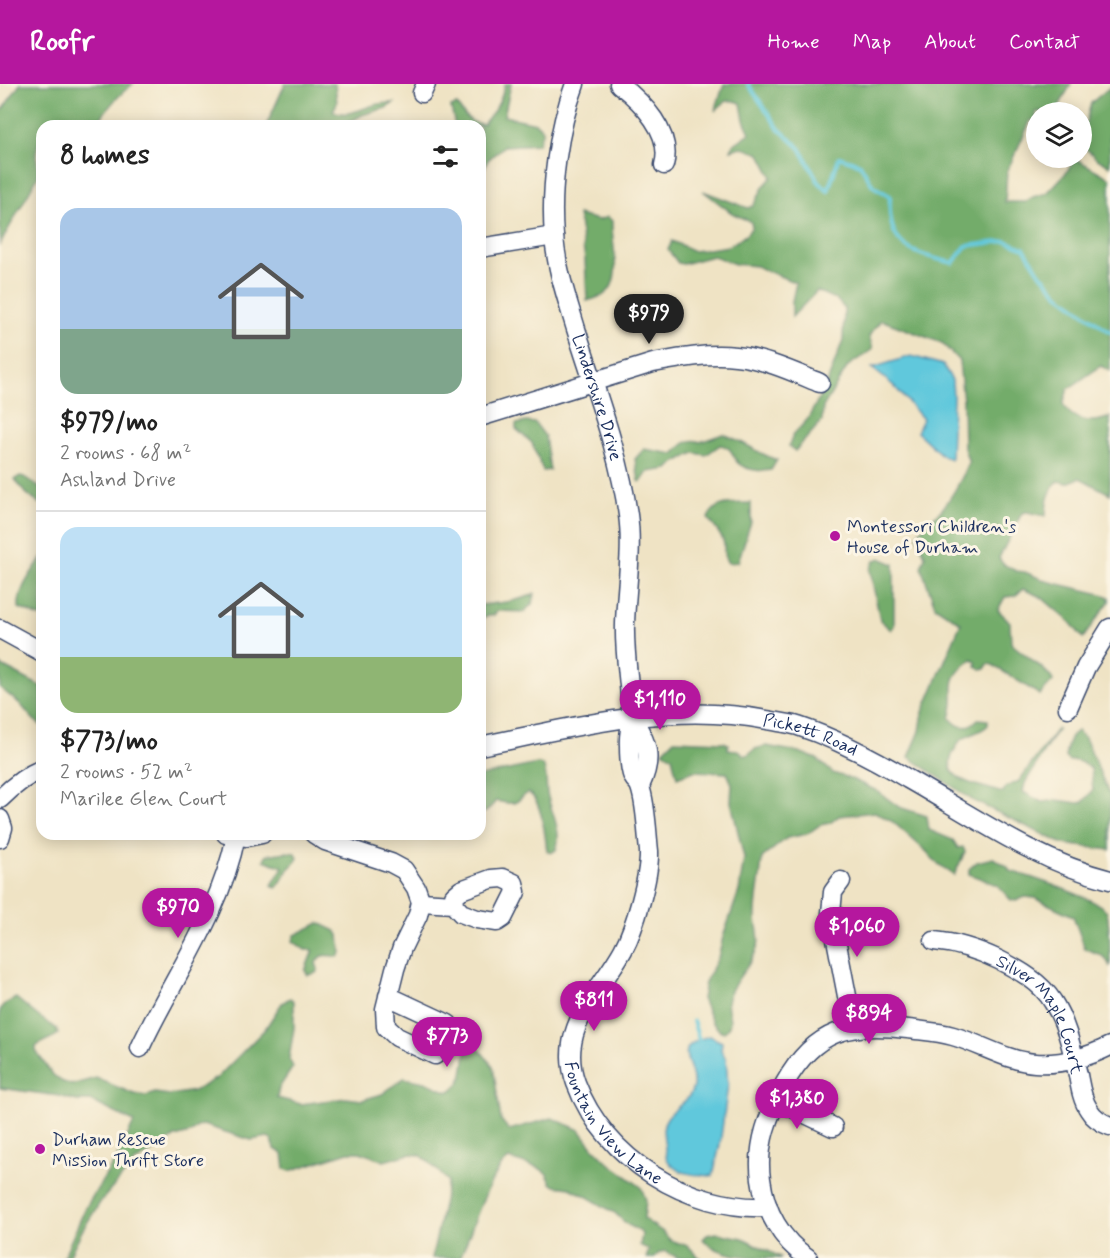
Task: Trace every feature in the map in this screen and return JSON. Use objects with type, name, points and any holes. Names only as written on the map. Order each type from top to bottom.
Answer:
[{"type":"street","name":"Lindershire Drive","points":[[575,84],[559,145],[554,188],[554,236],[568,304],[615,452],[629,520],[625,635],[632,717]]},
{"type":"street","points":[[619,84],[643,105],[662,135],[666,150],[664,165]]},
{"type":"street","points":[[486,247],[554,236]]},
{"type":"street","points":[[486,415],[653,363],[682,357],[737,356],[758,360],[820,383]]},
{"type":"street","points":[[1068,708],[1086,667],[1110,628]]},
{"type":"street","points":[[0,629],[36,649]]},
{"type":"street","name":"Pickett Road","points":[[486,745],[632,717],[691,712],[726,713],[796,726],[837,740],[985,824],[1060,863],[1110,880]]},
{"type":"street","name":"Fountain View Lane","points":[[632,717],[628,741],[640,760],[632,775],[640,786],[649,857],[641,901],[624,949],[579,1017],[572,1061],[576,1082],[592,1114],[617,1146],[660,1181],[689,1195],[722,1204],[746,1208],[768,1207]]},
{"type":"street","points":[[0,799],[13,785],[36,772]]},
{"type":"street","points":[[0,819],[3,828],[0,838]]},
{"type":"street","points":[[140,1048],[218,900],[227,872],[230,840]]},
{"type":"street","points":[[323,840],[379,857],[397,866],[410,877],[421,902],[418,915],[402,948],[388,996]]},
{"type":"street","points":[[841,881],[833,892],[831,913],[853,1027]]},
{"type":"street","points":[[421,902],[453,904]]},
{"type":"street","name":"Silver Maple Court","points":[[934,941],[966,946],[980,951],[1037,983],[1053,1001],[1062,1018],[1089,1111],[1103,1124],[1110,1126]]},
{"type":"street","points":[[808,1258],[787,1240],[768,1207],[761,1180],[760,1148],[763,1132],[776,1100],[791,1073],[804,1055],[820,1042],[853,1027],[879,1027],[942,1034],[1019,1061],[1035,1063],[1074,1061],[1110,1046]]},
{"type":"street","points":[[776,1100],[833,1127]]},
{"type":"green space","points":[[20,84],[133,84],[123,92],[100,120],[36,120],[36,180],[0,244],[0,113]]},
{"type":"green space","points":[[285,84],[335,84],[337,103],[333,111],[338,113],[349,113],[377,104],[394,103],[353,120],[269,120]]},
{"type":"green space","points":[[505,84],[511,84],[504,116],[536,123],[543,130],[538,144],[504,146],[486,164],[486,121],[502,96]]},
{"type":"green space","points":[[724,84],[1071,84],[1061,102],[1026,102],[1026,131],[1007,171],[1005,202],[1025,202],[1047,193],[1069,168],[1092,168],[1110,178],[1110,371],[1101,366],[1068,389],[1063,404],[1072,415],[1084,420],[1097,421],[1110,417],[1110,494],[1080,478],[1067,483],[1058,481],[1049,497],[1046,516],[1022,513],[999,558],[1003,564],[1016,571],[1025,572],[1046,581],[1105,595],[1109,597],[1109,602],[1083,638],[1070,622],[1041,597],[1023,589],[1015,596],[1005,597],[998,610],[1010,622],[1011,643],[1041,667],[1053,681],[1040,695],[993,665],[988,664],[985,669],[980,669],[976,666],[976,661],[972,659],[956,675],[950,718],[957,725],[964,727],[978,719],[988,720],[988,725],[960,741],[950,763],[952,770],[964,781],[1003,792],[1006,787],[1019,781],[1058,728],[1025,783],[1023,792],[1042,802],[1057,800],[1083,802],[1093,790],[1091,769],[1078,761],[1069,761],[1065,757],[1070,739],[1077,731],[1085,738],[1110,796],[1110,850],[1063,844],[974,801],[909,757],[920,731],[923,712],[961,623],[935,606],[921,567],[925,556],[917,535],[947,503],[969,463],[964,448],[959,361],[942,343],[881,320],[869,336],[873,349],[848,366],[823,407],[822,421],[795,451],[789,446],[793,435],[807,420],[826,386],[843,340],[844,308],[837,300],[817,291],[792,317],[792,301],[796,283],[756,266],[735,264],[713,256],[683,264],[678,263],[668,250],[672,241],[694,251],[729,246],[746,235],[752,227],[751,222],[732,213],[703,191],[748,208],[753,206],[772,177],[760,154],[741,147],[731,150],[733,145],[750,133],[744,120],[741,103],[727,101],[715,111]]},
{"type":"green space","points":[[1110,87],[1110,166],[1092,154],[1092,102]]},
{"type":"green space","points":[[457,105],[471,120],[454,120],[451,107]]},
{"type":"green space","points":[[578,215],[598,220],[608,217],[612,221],[614,280],[611,288],[605,294],[587,301],[585,259]]},
{"type":"green space","points":[[535,423],[545,436],[550,470],[543,471],[532,443],[516,429],[516,424]]},
{"type":"green space","points":[[723,434],[777,460],[771,470],[748,469],[737,462],[729,449],[720,445],[706,455],[694,453],[674,463],[668,469],[648,472],[641,482],[639,481],[635,459],[644,449],[674,454],[689,441],[700,442]]},
{"type":"green space","points":[[20,476],[24,477],[36,485],[36,501],[20,487],[15,479]]},
{"type":"green space","points":[[732,503],[751,503],[751,522],[738,562],[728,563],[724,556],[723,540],[708,518],[711,512],[720,506]]},
{"type":"green space","points":[[880,558],[894,564],[894,626],[891,630],[880,620],[870,570],[874,561]]},
{"type":"green space","points":[[36,566],[36,615],[19,608],[20,594]]},
{"type":"green space","points":[[535,594],[532,604],[524,612],[497,611],[494,615],[486,617],[486,604]]},
{"type":"green space","points":[[0,665],[36,684],[36,722],[20,704],[0,688]]},
{"type":"green space","points":[[674,740],[724,742],[728,744],[728,749],[739,750],[743,755],[766,746],[799,752],[817,759],[833,773],[877,791],[899,807],[927,816],[929,830],[953,840],[958,848],[963,847],[965,852],[954,875],[933,860],[893,822],[875,812],[839,816],[807,834],[787,838],[762,858],[756,907],[758,946],[728,998],[730,1025],[724,1032],[712,1022],[702,999],[705,982],[718,958],[739,891],[744,858],[731,802],[732,784],[727,773],[694,771],[677,777],[672,757],[663,751]]},
{"type":"green space","points":[[537,764],[543,765],[547,793],[557,829],[556,850],[551,853],[547,851],[540,811],[529,793],[514,803],[496,801],[486,812],[486,775]]},
{"type":"green space","points":[[296,853],[298,858],[276,888],[272,885],[283,867],[264,860],[266,855]]},
{"type":"green space","points":[[993,858],[1007,866],[1010,871],[1062,888],[1102,907],[1107,912],[1108,919],[1110,967],[1103,957],[1085,949],[1073,916],[1035,898],[1025,897],[1016,901],[1011,900],[997,885],[969,874],[969,869],[977,862]]},
{"type":"green space","points":[[319,923],[336,931],[339,935],[341,953],[338,957],[328,955],[320,958],[316,963],[318,969],[316,973],[308,975],[305,971],[313,950],[305,950],[293,941],[295,935]]},
{"type":"green space","points":[[16,998],[57,1029],[58,1034],[38,1045],[36,1051],[51,1073],[61,1081],[71,1085],[96,1078],[134,1094],[146,1096],[155,1093],[170,1095],[194,1091],[217,1078],[265,1029],[282,1003],[290,998],[294,1001],[294,1028],[289,1059],[293,1067],[279,1088],[277,1098],[301,1104],[346,1098],[362,1100],[382,1094],[404,1078],[425,1082],[448,1092],[461,1080],[466,1051],[473,1046],[478,1048],[493,1066],[501,1120],[509,1130],[552,1118],[580,1130],[609,1163],[641,1187],[646,1200],[644,1219],[663,1232],[670,1240],[688,1246],[700,1258],[678,1258],[665,1251],[659,1253],[655,1258],[646,1258],[649,1250],[640,1245],[642,1235],[640,1231],[586,1196],[570,1188],[555,1186],[547,1174],[539,1168],[509,1159],[502,1165],[488,1189],[460,1258],[432,1258],[448,1181],[420,1155],[409,1154],[384,1161],[360,1152],[348,1152],[290,1171],[285,1169],[283,1154],[275,1149],[272,1140],[268,1137],[251,1140],[203,1125],[190,1133],[175,1137],[134,1163],[101,1201],[68,1258],[63,1258],[86,1207],[119,1154],[134,1122],[91,1101],[77,1101],[59,1096],[0,1088],[0,1011],[3,1005]]},
{"type":"green space","points":[[716,1233],[743,1238],[782,1258],[739,1256],[719,1250],[703,1239],[707,1235]]},
{"type":"water","points":[[911,356],[943,365],[952,380],[951,459],[943,456],[917,432],[923,419],[894,386],[872,368]]},
{"type":"water","points":[[709,1036],[722,1042],[721,1050],[726,1059],[728,1085],[713,1176],[687,1173],[675,1168],[667,1159],[663,1131],[667,1118],[686,1100],[693,1087],[687,1057],[689,1046]]},
{"type":"waterway","points":[[748,84],[779,129],[800,148],[818,181],[828,191],[839,157],[860,164],[873,186],[890,196],[892,227],[904,245],[913,251],[953,263],[966,246],[1006,241],[1024,248],[1040,273],[1058,294],[1110,332]]},
{"type":"waterway","points":[[693,1021],[700,1043]]},
{"type":"place","name":"Montessori Children's House of Durham","points":[[835,536]]},
{"type":"place","name":"Durham Rescue Mission Thrift Store","points":[[40,1149]]}]
